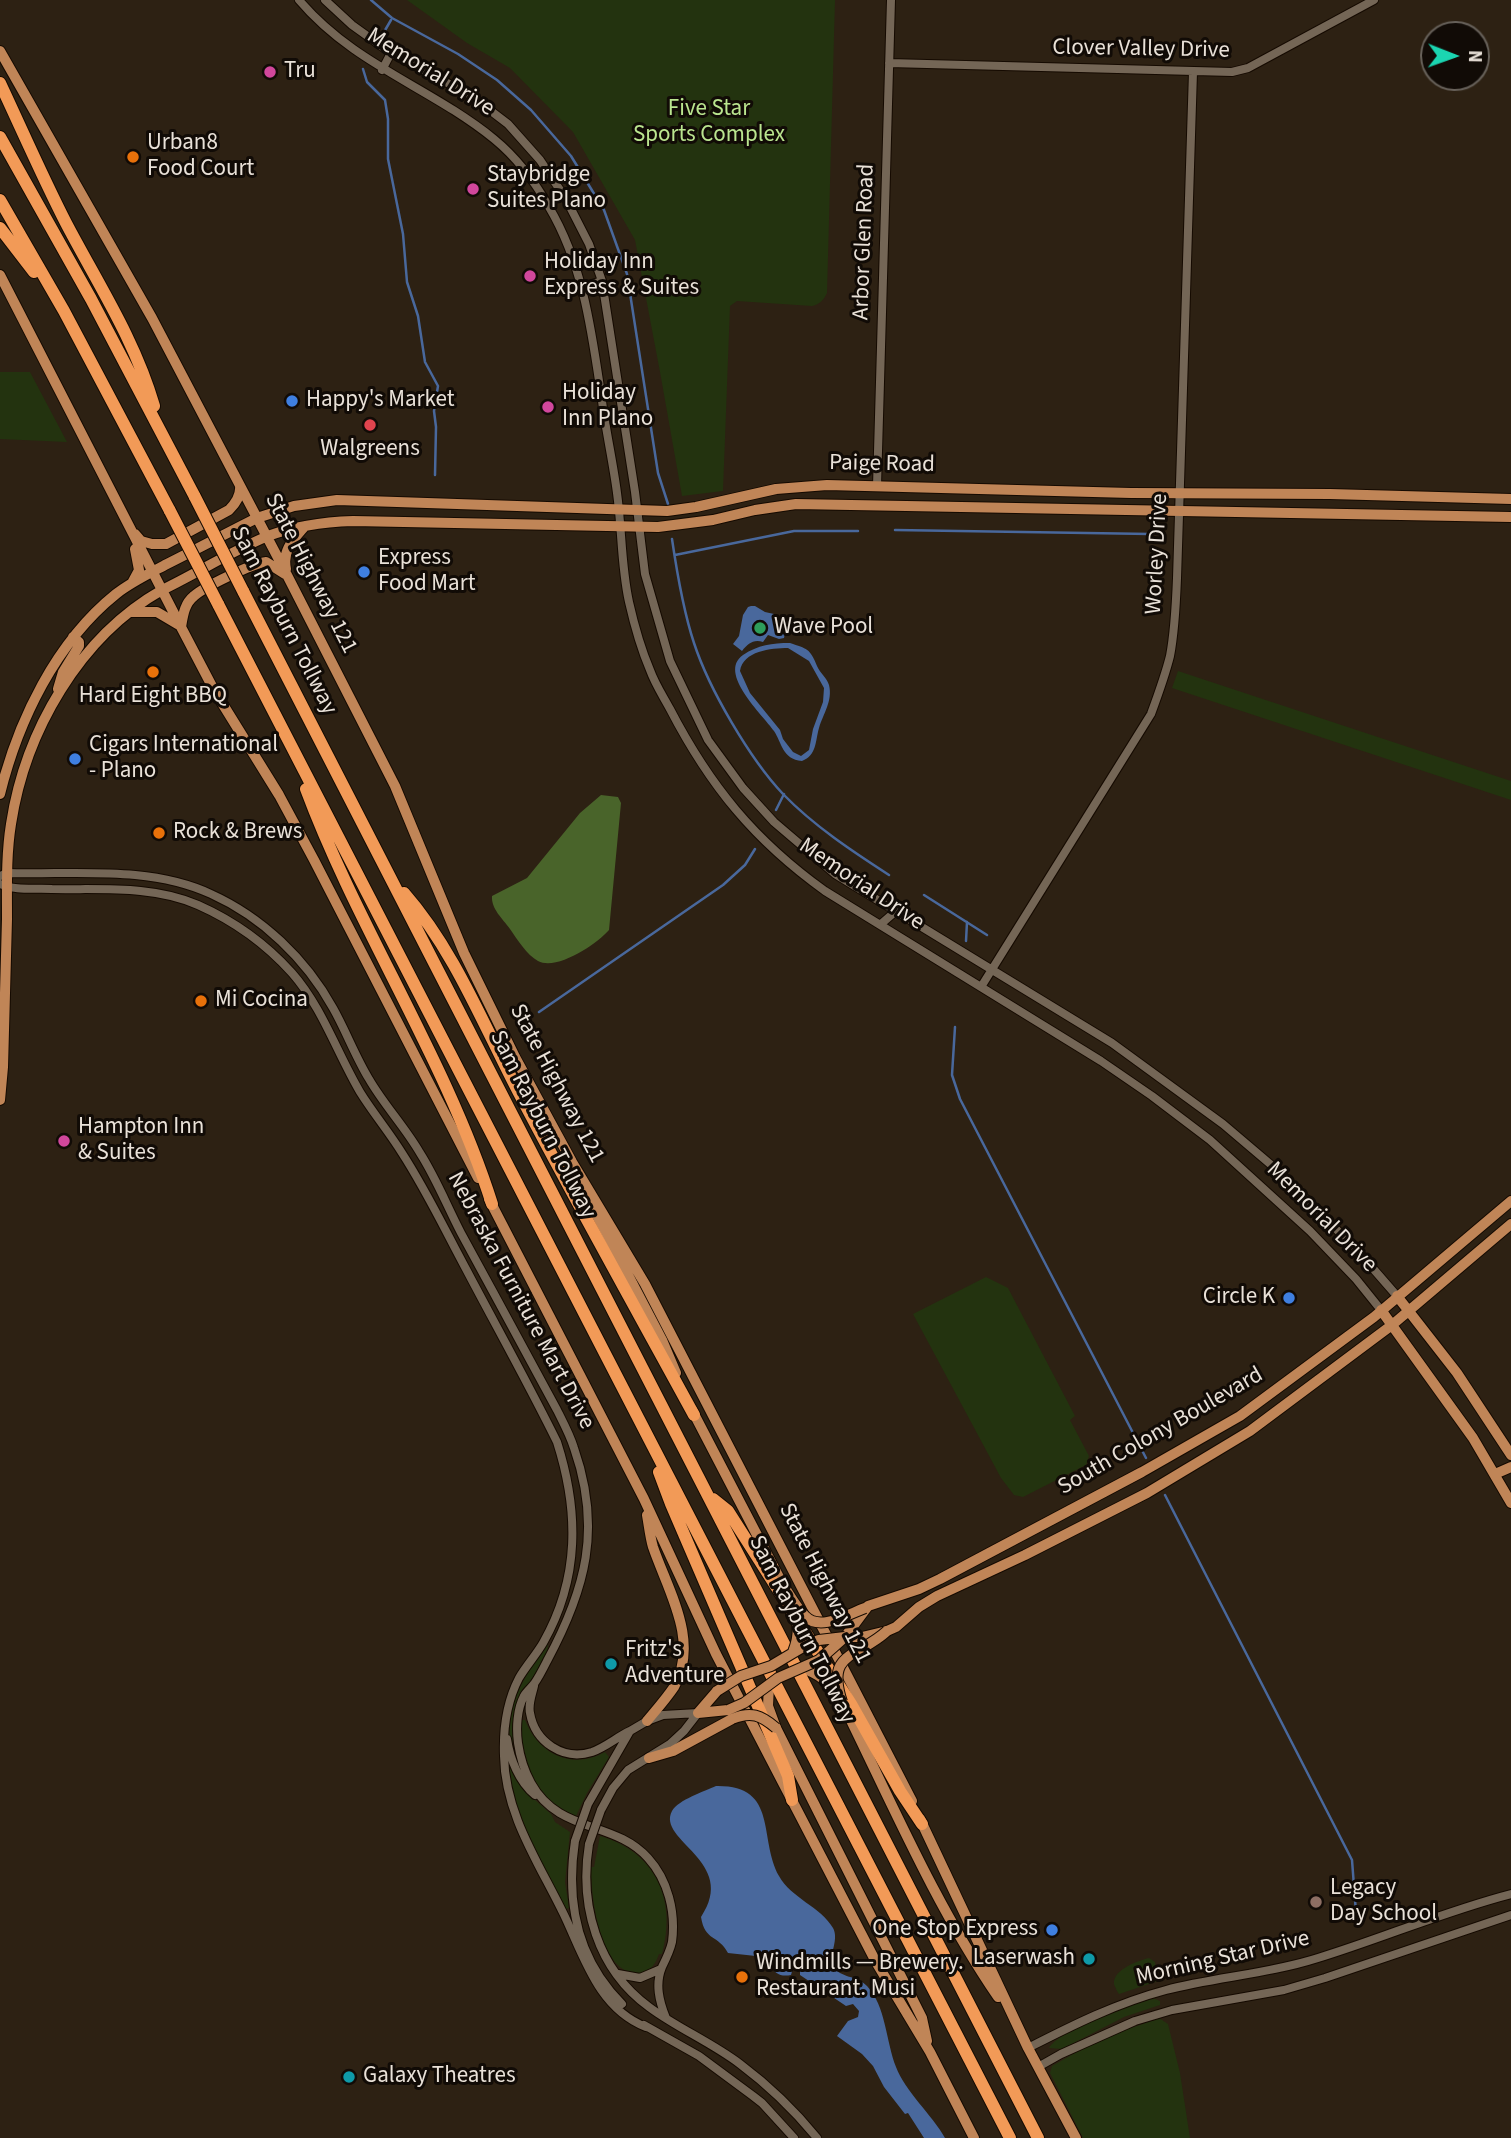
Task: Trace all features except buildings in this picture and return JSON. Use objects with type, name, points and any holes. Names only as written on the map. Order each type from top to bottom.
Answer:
[{"type":"highway","points":[[0,83],[66,223],[122,325],[145,376],[162,434]]},
{"type":"highway","name":"Sam Rayburn Tollway","points":[[0,137],[91,299],[195,497],[1038,2138]]},
{"type":"highway","name":"Sam Rayburn Tollway","points":[[0,200],[64,311],[170,511],[1010,2138]]},
{"type":"highway","points":[[0,228],[64,311]]},
{"type":"highway","points":[[288,739],[318,821],[363,922],[430,1050],[480,1167],[492,1205]]},
{"type":"highway","points":[[392,880],[422,914],[452,964],[694,1415]]},
{"type":"highway","points":[[644,1429],[671,1504],[788,1776],[792,1800]]},
{"type":"highway","points":[[709,1496],[728,1511],[851,1704],[900,1791],[922,1824]]},
{"type":"main road","name":"State Highway 121","points":[[0,51],[152,318],[287,575],[395,786],[464,953],[515,1057],[572,1162],[645,1284],[913,1802],[1028,2048],[1076,2138]]},
{"type":"main road","points":[[0,275],[181,627],[314,860],[644,1499],[716,1654],[876,1962],[930,2052],[974,2138]]},
{"type":"main road","points":[[129,526],[141,541],[166,544],[229,510],[236,503],[240,492],[239,483]]},
{"type":"main road","name":"Paige Road","points":[[0,794],[12,752],[27,717],[62,653],[73,637],[107,602],[132,583],[257,518],[294,506],[337,500],[667,511],[796,486],[1511,499]]},
{"type":"main road","name":"Paige Road","points":[[55,698],[85,656],[130,612],[162,590],[267,537],[328,522],[639,528],[685,524],[796,504],[1511,517]]},
{"type":"main road","points":[[459,523],[460,505]]},
{"type":"main road","points":[[129,526],[139,562],[139,570],[132,583]]},
{"type":"main road","points":[[287,575],[287,548],[305,526]]},
{"type":"main road","points":[[181,627],[184,610],[193,596],[250,566],[266,562],[287,575]]},
{"type":"main road","points":[[130,612],[157,612],[181,627]]},
{"type":"main road","points":[[0,1100],[3,1068],[4,874],[11,822],[34,743],[55,698],[63,672],[79,646],[79,642],[73,637]]},
{"type":"main road","points":[[572,1162],[598,1220],[662,1340],[694,1415],[782,1583],[798,1621],[798,1641],[793,1652]]},
{"type":"main road","name":"South Colony Boulevard","points":[[782,1583],[806,1618],[814,1622],[832,1620],[919,1589],[1142,1472],[1240,1416],[1381,1310],[1511,1201]]},
{"type":"main road","name":"South Colony Boulevard","points":[[698,1713],[717,1691],[741,1676],[771,1666],[819,1640],[862,1637],[891,1629],[937,1596],[1147,1493],[1250,1432],[1392,1325],[1511,1224]]},
{"type":"main road","name":"Memorial Drive","points":[[1397,1296],[1457,1373],[1511,1455]]},
{"type":"main road","name":"Memorial Drive","points":[[1381,1310],[1473,1438],[1511,1503]]},
{"type":"main road","points":[[1240,1416],[1250,1432]]},
{"type":"main road","points":[[1495,1475],[1511,1467]]},
{"type":"main road","points":[[644,1499],[652,1544],[682,1625],[684,1642],[680,1674],[646,1721]]},
{"type":"main road","points":[[1027,1532],[1030,1552]]},
{"type":"main road","points":[[1016,1538],[1030,1552]]},
{"type":"main road","points":[[649,1758],[673,1751],[730,1714],[778,1678],[819,1660],[845,1637],[864,1608]]},
{"type":"main road","points":[[891,1629],[846,1658],[838,1668],[836,1685],[946,1911],[976,1964],[1017,2024]]},
{"type":"main road","points":[[801,1668],[815,1672],[825,1679],[842,1702]]},
{"type":"main road","points":[[769,1685],[768,1706],[776,1728],[922,2018],[930,2052]]},
{"type":"main road","points":[[698,1713],[752,1714],[764,1718],[776,1728]]},
{"type":"street","name":"Memorial Drive","points":[[299,0],[332,34],[382,70],[465,117],[497,141],[526,172],[550,208],[570,251],[582,287],[618,509],[629,602],[650,670],[682,733],[717,788],[752,829],[792,867],[825,891],[1101,1061],[1210,1140],[1310,1231],[1356,1279],[1381,1310]]},
{"type":"street","name":"Memorial Drive","points":[[325,0],[352,25],[391,53],[470,95],[508,124],[540,160],[566,199],[589,244],[602,281],[645,574],[670,661],[708,740],[743,788],[774,822],[835,874],[1112,1043],[1223,1124],[1276,1169],[1356,1249],[1397,1296]]},
{"type":"street","name":"Arbor Glen Road","points":[[877,486],[891,0]]},
{"type":"street","name":"Clover Valley Drive","points":[[889,63],[1223,73],[1248,68],[1374,0]]},
{"type":"street","points":[[382,70],[391,53]]},
{"type":"street","name":"Worley Drive","points":[[981,987],[1151,714],[1171,653],[1176,613],[1180,510],[1193,72]]},
{"type":"street","points":[[582,287],[602,281]]},
{"type":"street","points":[[682,733],[699,724]]},
{"type":"street","name":"Nebraska Furniture Mart Drive","points":[[4,874],[132,875],[158,878],[198,889],[237,908],[262,925],[301,961],[317,982],[368,1077],[420,1153],[557,1410],[574,1447],[587,1497],[589,1535],[581,1586],[572,1611],[536,1681],[523,1697],[517,1729],[520,1758],[540,1799],[569,1819],[629,1843],[647,1857],[660,1875],[669,1896],[673,1920],[672,1943],[661,1969],[658,1993],[666,2018]]},
{"type":"street","name":"Nebraska Furniture Mart Drive","points":[[4,886],[157,893],[198,905],[255,938],[275,955],[305,990],[356,1084],[401,1151],[557,1442],[565,1468],[572,1502],[571,1561],[557,1613],[543,1642],[519,1678],[510,1699],[503,1754],[505,1770],[510,1802],[518,1824],[566,1919],[593,1981],[628,2017],[646,2027]]},
{"type":"street","points":[[881,924],[887,905]]},
{"type":"street","points":[[881,924],[896,911]]},
{"type":"street","points":[[536,1681],[530,1700],[533,1725],[551,1747],[564,1752],[591,1752],[646,1721],[677,1713],[698,1713]]},
{"type":"street","points":[[698,1713],[678,1737],[628,1770],[613,1788],[601,1810],[589,1844],[585,1877],[590,1917],[604,1955],[632,1992],[666,2018],[741,2064],[802,2120],[817,2138]]},
{"type":"street","points":[[506,1727],[508,1745],[521,1778],[529,1790],[540,1799]]},
{"type":"street","points":[[630,1731],[588,1804],[575,1841],[570,1882],[583,1944],[599,1976],[615,1997],[646,2027],[699,2056],[762,2103],[792,2135],[802,2120]]},
{"type":"street","name":"Morning Star Drive","points":[[1028,2048],[1137,1998],[1185,1985],[1277,1969],[1319,1958],[1511,1894]]},
{"type":"street","name":"Morning Star Drive","points":[[1038,2067],[1071,2049],[1135,2021],[1172,2010],[1284,1990],[1511,1915]]},
{"type":"street","points":[[616,1973],[640,1978],[661,1969]]},
{"type":"green space","name":"Five Star Sports Complex","points":[[407,0],[835,0],[827,293],[821,302],[812,306],[737,301],[730,306],[723,491],[682,496],[635,240],[573,132],[510,68],[467,43]]},
{"type":"green space","points":[[0,372],[30,372],[67,442],[0,439]]},
{"type":"green space","points":[[1178,671],[1511,781],[1511,800],[1172,688]]},
{"type":"green space","points":[[601,795],[618,797],[621,803],[609,930],[586,949],[566,959],[546,963],[538,961],[526,951],[498,914],[492,896],[527,878],[580,813]]},
{"type":"green space","points":[[986,1277],[1008,1288],[1075,1416],[1070,1420],[1089,1456],[1086,1465],[1023,1497],[1014,1495],[1001,1478],[913,1314]]},
{"type":"green space","points":[[548,1641],[545,1656],[519,1705],[518,1727],[523,1770],[520,1771],[511,1743],[511,1713],[526,1675]]},
{"type":"green space","points":[[520,1720],[525,1720],[538,1742],[557,1756],[580,1760],[605,1752],[609,1757],[576,1816],[549,1800],[532,1778],[523,1750]]},
{"type":"green space","points":[[508,1763],[534,1799],[551,1814],[555,1822],[570,1832],[565,1882],[569,1908],[563,1910],[529,1841],[510,1790]]},
{"type":"green space","points":[[600,1836],[619,1843],[648,1866],[664,1897],[667,1915],[662,1954],[659,1954],[653,1966],[645,1972],[627,1971],[615,1962],[600,1932],[591,1867],[594,1867]]},
{"type":"green space","points":[[1149,1958],[1155,1962],[1158,1981],[1119,1994],[1114,1984],[1118,1974],[1127,1966]]},
{"type":"green space","points":[[1153,1998],[1160,2001],[1160,2005],[1124,2017],[1062,2049],[1049,2048],[1067,2033],[1097,2017]]},
{"type":"green space","points":[[1159,2018],[1168,2024],[1180,2073],[1190,2138],[1083,2138],[1050,2073],[1052,2066],[1098,2040]]},
{"type":"water","name":"Wave Pool","points":[[751,606],[774,614],[777,626],[785,633],[784,638],[768,635],[763,642],[751,643],[742,651],[733,644],[739,636],[743,615]]},
{"type":"water","points":[[790,643],[810,652],[827,680],[830,691],[815,748],[802,761],[786,754],[774,731],[738,683],[735,672],[736,663],[754,649],[765,645]],"holes":[[[788,648],[809,661],[824,688],[823,702],[809,750],[801,756],[793,752],[783,739],[780,730],[750,693],[740,671],[742,664],[752,655],[774,649]]]},
{"type":"water","points":[[716,1786],[736,1788],[749,1794],[758,1804],[779,1876],[784,1884],[821,1914],[833,1928],[835,1937],[831,1965],[840,1973],[862,1982],[873,1994],[882,2014],[900,2076],[945,2138],[924,2138],[908,2113],[905,2114],[884,2087],[873,2066],[862,2054],[837,2036],[848,2021],[858,2017],[859,2011],[853,2004],[846,2006],[800,1975],[797,1967],[793,1968],[791,1975],[778,1974],[770,1964],[775,1959],[772,1953],[765,1957],[728,1953],[706,1931],[701,1917],[710,1898],[710,1881],[704,1867],[670,1822],[672,1811],[680,1803]]},
{"type":"waterway","points":[[371,0],[392,18],[458,54],[497,80],[531,110],[571,156],[604,210],[627,274],[658,473],[668,504]]},
{"type":"waterway","points":[[384,32],[391,20]]},
{"type":"waterway","points":[[363,69],[367,82],[385,100],[388,159],[403,234],[407,282],[418,316],[425,362],[438,386],[434,411],[435,475]]},
{"type":"waterway","points":[[895,530],[1150,534]]},
{"type":"waterway","points":[[675,555],[794,531],[858,531]]},
{"type":"waterway","points":[[672,539],[678,578],[694,643],[720,702],[744,743],[770,779],[807,817],[889,875]]},
{"type":"waterway","points":[[776,810],[784,794]]},
{"type":"waterway","points":[[539,1012],[723,885],[745,865],[755,849]]},
{"type":"waterway","points":[[924,895],[987,935]]},
{"type":"waterway","points":[[966,941],[967,922]]},
{"type":"waterway","points":[[955,1027],[952,1075],[960,1099],[1146,1458]]},
{"type":"waterway","points":[[1165,1495],[1352,1860],[1357,1926]]},
{"type":"place","name":"Tru","points":[[270,72]]},
{"type":"place","name":"Urban8 Food Court","points":[[133,157]]},
{"type":"place","name":"Staybridge Suites Plano","points":[[473,189]]},
{"type":"place","name":"Holiday Inn Express & Suites","points":[[530,276]]},
{"type":"place","name":"Happy's Market","points":[[292,401]]},
{"type":"place","name":"Holiday Inn Plano","points":[[548,407]]},
{"type":"place","name":"Walgreens","points":[[370,425]]},
{"type":"place","name":"Express Food Mart","points":[[364,572]]},
{"type":"place","name":"Wave Pool","points":[[760,628]]},
{"type":"place","name":"Hard Eight BBQ","points":[[153,672]]},
{"type":"place","name":"Cigars International - Plano","points":[[75,759]]},
{"type":"place","name":"Rock & Brews","points":[[159,833]]},
{"type":"place","name":"Mi Cocina","points":[[201,1001]]},
{"type":"place","name":"Hampton Inn & Suites","points":[[64,1141]]},
{"type":"place","name":"Circle K","points":[[1289,1298]]},
{"type":"place","name":"Fritz's Adventure","points":[[611,1664]]},
{"type":"place","name":"Legacy Day School","points":[[1316,1902]]},
{"type":"place","name":"One Stop Express","points":[[1052,1930]]},
{"type":"place","name":"Laserwash","points":[[1089,1959]]},
{"type":"place","name":"Windmills — Brewery. Restaurant. Musi","points":[[742,1977]]},
{"type":"place","name":"Galaxy Theatres","points":[[349,2077]]}]
